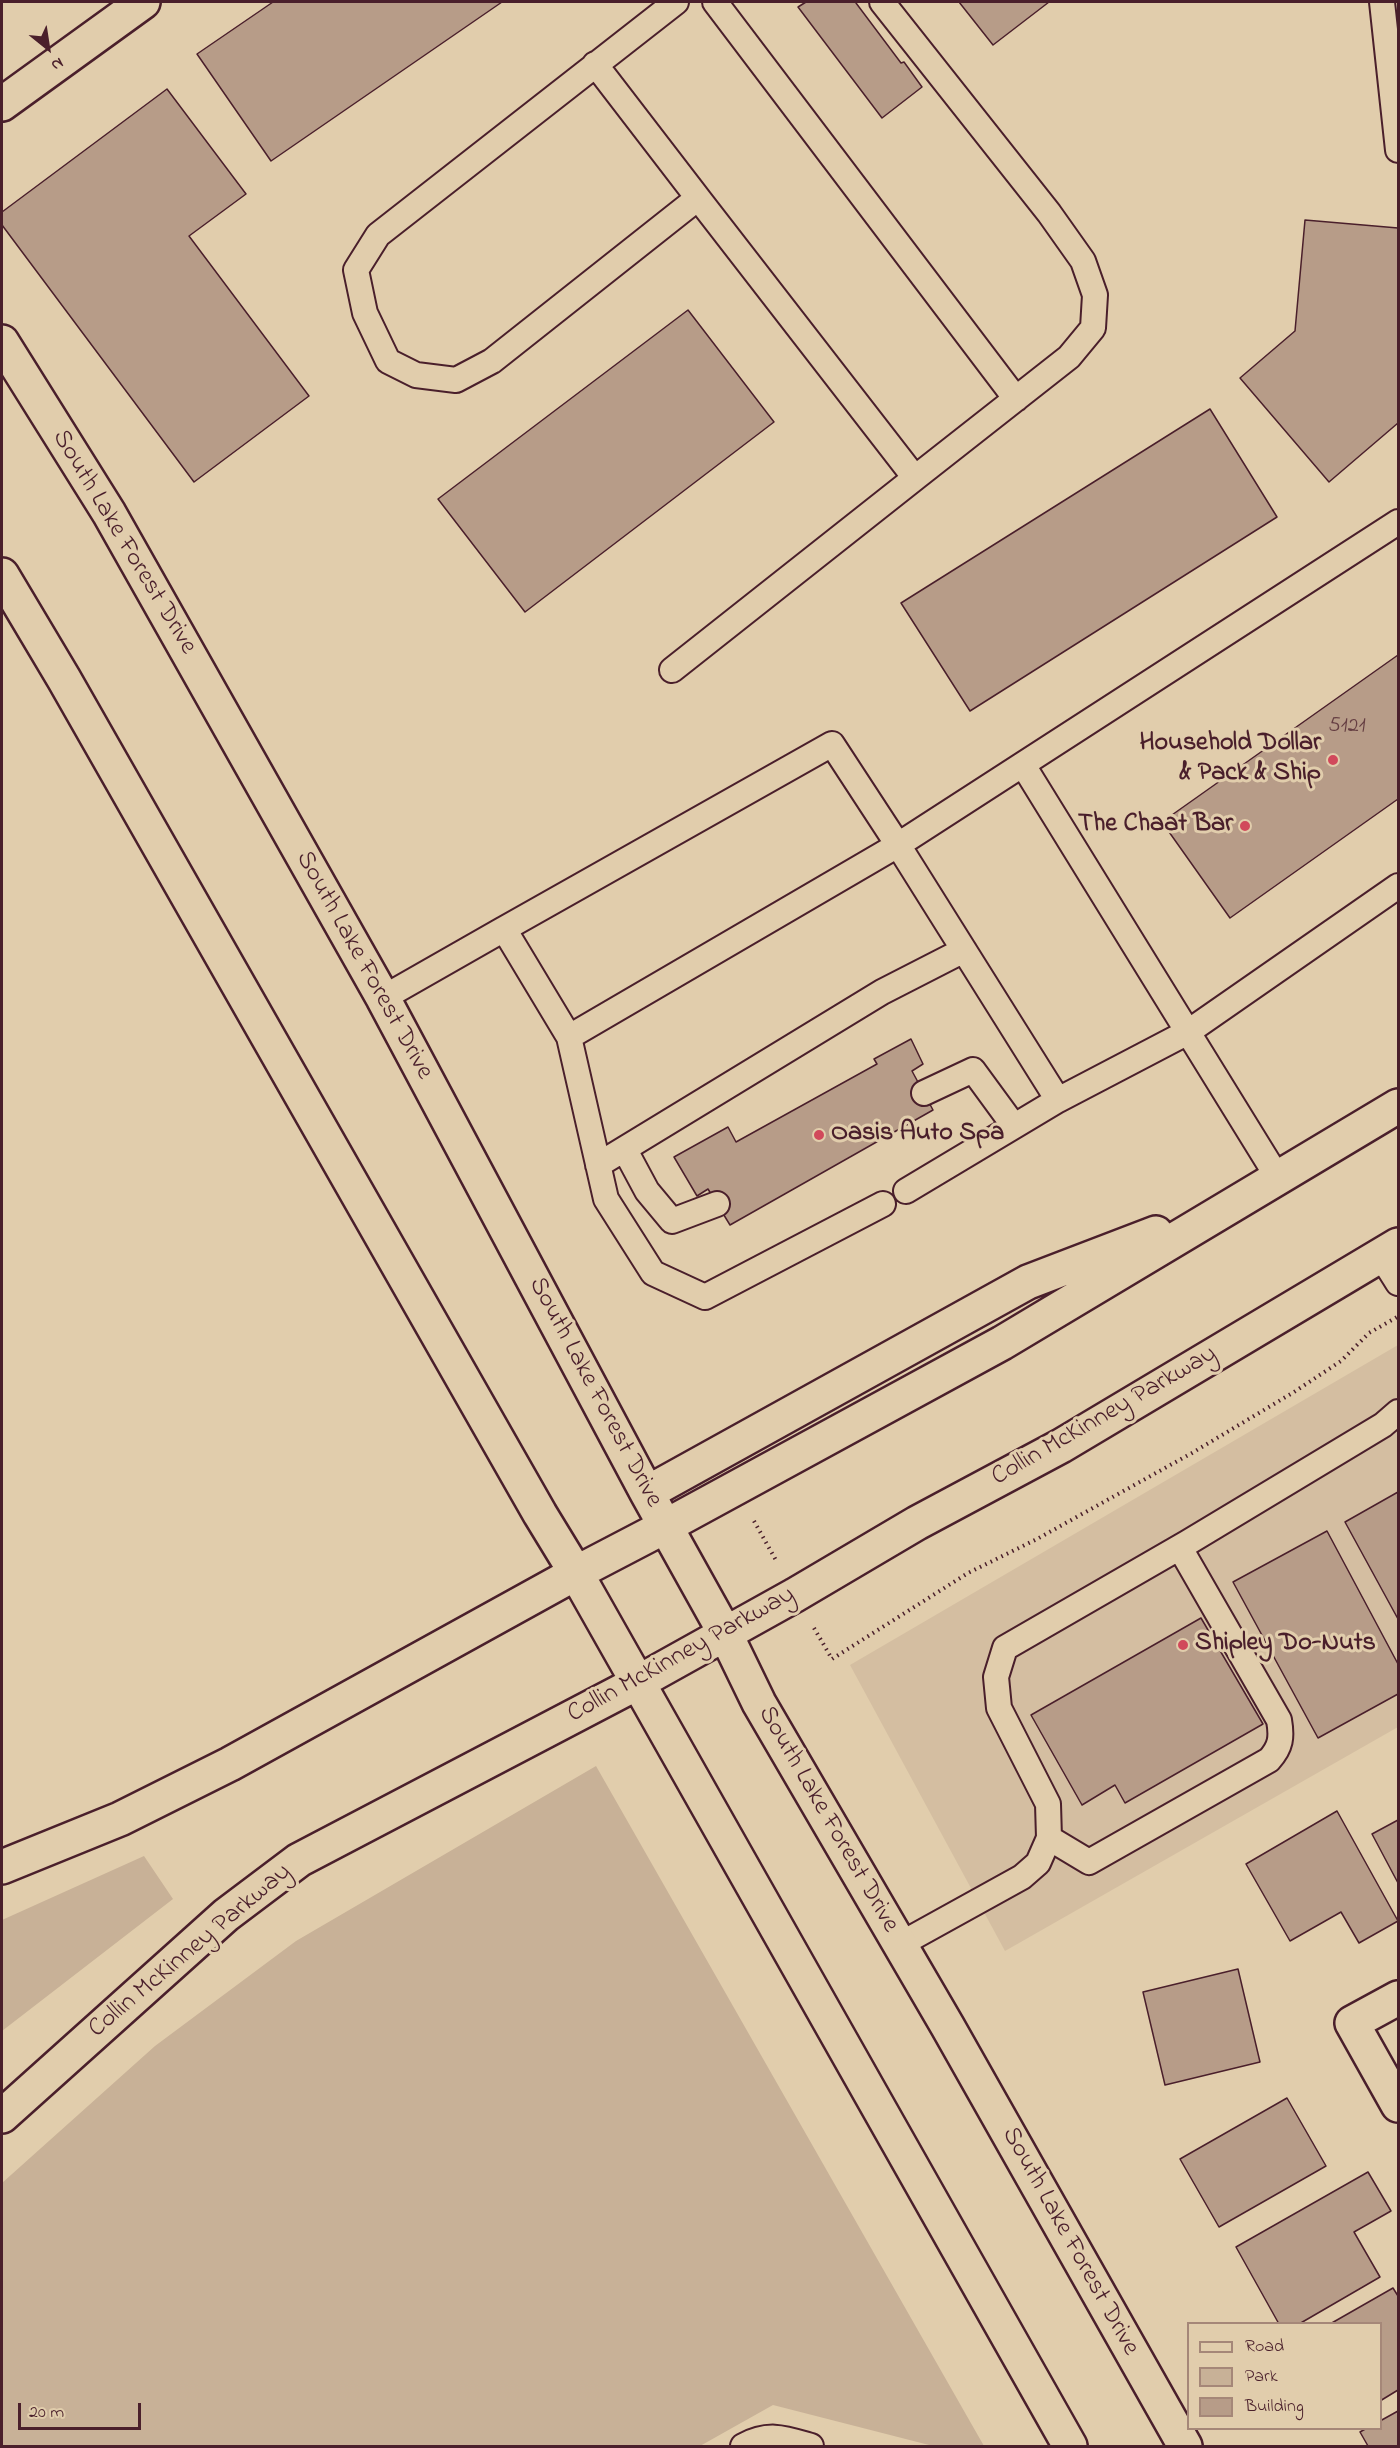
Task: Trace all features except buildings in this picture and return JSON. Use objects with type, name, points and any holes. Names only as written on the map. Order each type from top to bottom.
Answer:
[{"type":"main road","points":[[2,104],[143,2]]},
{"type":"main road","name":"South Lake Forest Drive","points":[[2,342],[110,513],[383,998],[647,1493],[725,1633],[759,1703],[1185,2446]]},
{"type":"main road","points":[[2,575],[64,679],[540,1514],[576,1573],[1070,2446]]},
{"type":"main road","points":[[2,1867],[120,1819],[230,1764],[576,1573],[1002,1343],[1398,1106]]},
{"type":"main road","points":[[647,1493],[1028,1282],[1242,1200]]},
{"type":"main road","name":"Collin McKinney Parkway","points":[[2,2116],[226,1915],[299,1860],[637,1683],[795,1595],[917,1522],[1061,1446],[1390,1250]]},
{"type":"main road","points":[[1398,1998],[1352,2023],[1398,2105]]},
{"type":"lane","points":[[676,2],[378,235],[356,270],[365,313],[388,361],[416,375],[456,380],[492,361],[698,198]]},
{"type":"lane","points":[[715,2],[1016,399]]},
{"type":"lane","points":[[672,670],[1069,357],[1093,328],[1095,295],[1083,261],[1049,213],[882,2]]},
{"type":"lane","points":[[1382,2],[1398,150]]},
{"type":"lane","points":[[596,64],[915,478]]},
{"type":"lane","points":[[569,1037],[898,845],[1398,522]]},
{"type":"lane","points":[[383,998],[832,744],[1058,1100]]},
{"type":"lane","points":[[1023,765],[1278,1178]]},
{"type":"lane","points":[[906,1191],[1058,1100],[1188,1032],[1398,886]]},
{"type":"lane","points":[[504,929],[569,1037],[606,1199],[653,1273],[705,1297],[883,1204]]},
{"type":"lane","points":[[598,1165],[882,992],[964,950]]},
{"type":"lane","points":[[924,1093],[973,1070],[1014,1126]]},
{"type":"lane","points":[[625,1150],[647,1191],[672,1221],[717,1204]]},
{"type":"lane","points":[[1390,1250],[1398,1283]]},
{"type":"lane","points":[[899,1945],[1022,1877],[1038,1863],[1049,1838],[1048,1804],[999,1708],[996,1677],[1005,1648],[1180,1548],[1383,1425],[1398,1412]]},
{"type":"lane","points":[[1049,1838],[1089,1862],[1269,1760],[1278,1750],[1282,1734],[1279,1719],[1180,1548]]},
{"type":"lane","points":[[743,2446],[759,2438],[781,2437],[811,2446]]},
{"type":"shaded area","points":[[1398,1345],[1398,1727],[1005,1951],[850,1665]]},
{"type":"green space","points":[[596,1766],[984,2446],[933,2446],[773,2405],[700,2446],[2,2446],[2,2183],[155,2046],[296,1941]]},
{"type":"green space","points":[[144,1856],[173,1899],[2,2031],[2,1920]]},
{"type":"place","name":"Household Dollar & Pack & Ship","points":[[1333,760]]},
{"type":"place","name":"The Chaat Bar","points":[[1245,826]]},
{"type":"place","name":"Oasis Auto Spa","points":[[819,1135]]},
{"type":"place","name":"Shipley Do-Nuts","points":[[1183,1645]]}]
